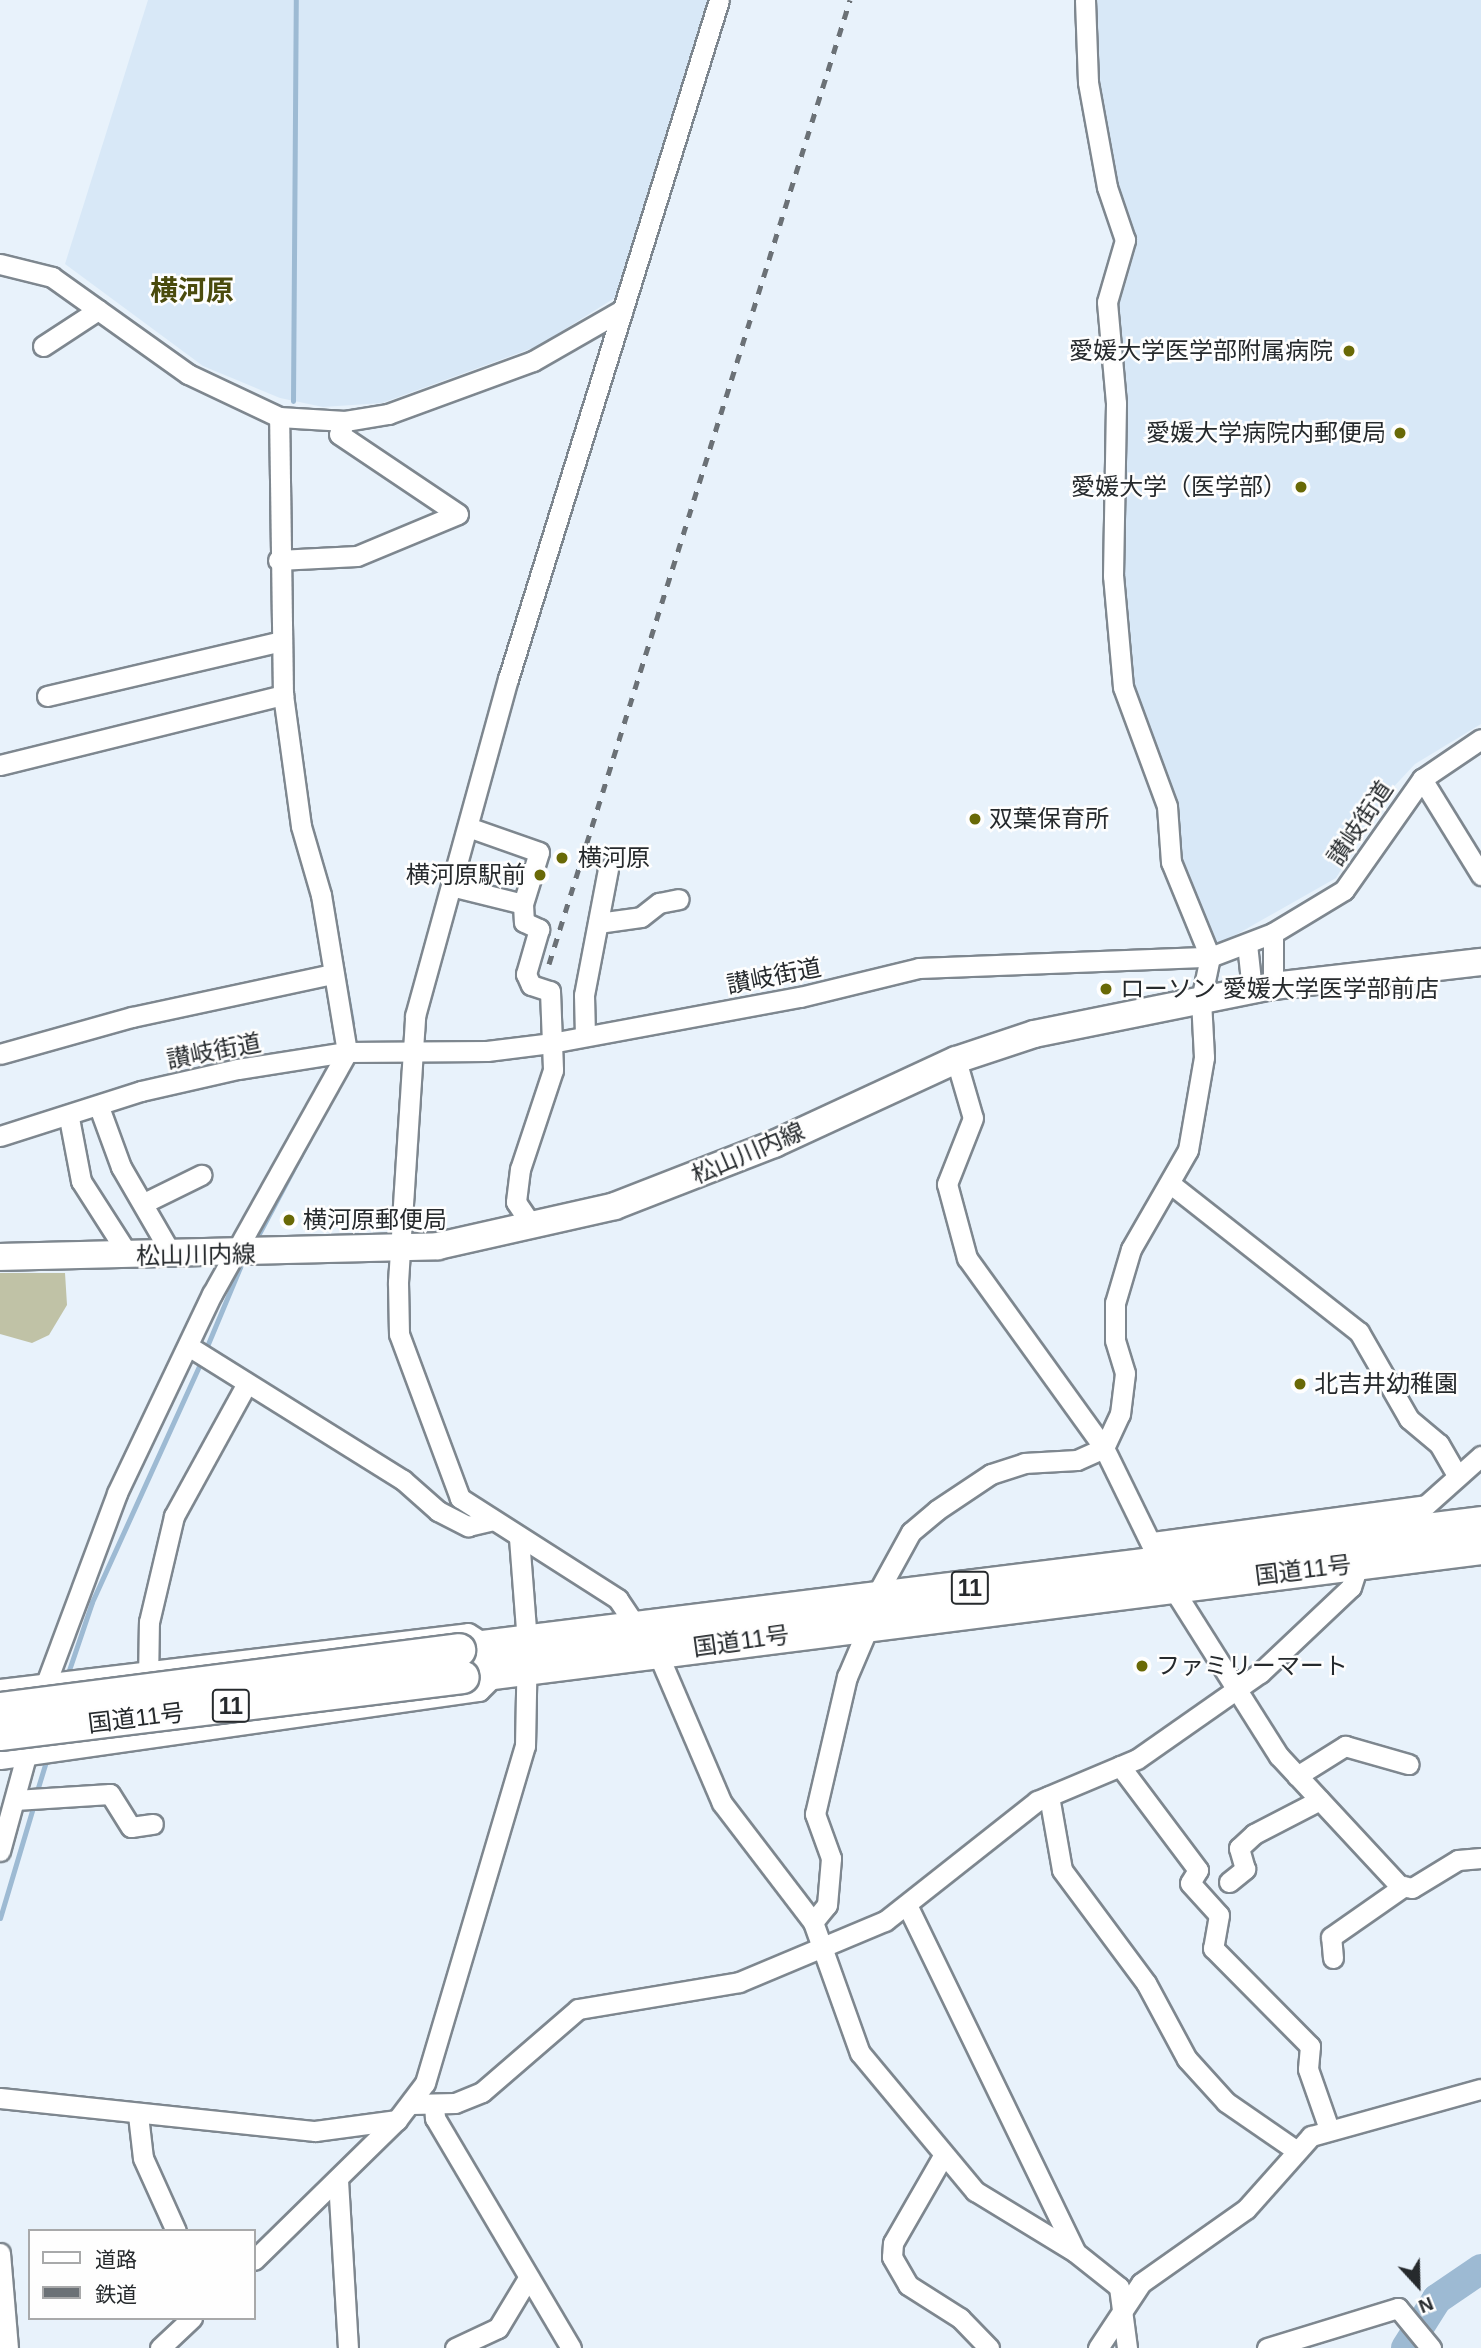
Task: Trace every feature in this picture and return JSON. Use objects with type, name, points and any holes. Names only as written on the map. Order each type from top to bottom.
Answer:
[{"type":"highway","name":"国道11号","points":[[0,1709],[494,1660],[658,1654],[872,1612],[1162,1564],[1481,1522]]},
{"type":"highway","name":"国道11号","points":[[1162,1564],[1359,1563],[1481,1548]]},
{"type":"highway","name":"国道11号","points":[[0,1734],[494,1660],[638,1629],[872,1612]]},
{"type":"main road","name":"松山川内線","points":[[0,1257],[233,1255],[403,1248],[533,1227],[701,1174],[956,1060],[1034,1034],[1263,988],[1481,962]]},
{"type":"street","points":[[638,1629],[618,1599],[490,1521],[460,1497],[399,1334],[412,1048],[468,827],[622,310],[719,0]]},
{"type":"street","points":[[813,1922],[827,1905],[831,1858],[815,1814],[846,1677],[872,1612],[911,1532],[954,1499],[991,1474],[1024,1463],[1077,1460],[1104,1448],[1120,1414],[1125,1373],[1115,1340],[1115,1303],[1131,1250],[1172,1185],[1188,1150],[1204,1057],[1201,1000],[1210,957],[1171,862],[1167,806],[1123,687],[1113,576],[1116,403],[1107,302],[1125,240],[1107,187],[1088,82],[1085,0]]},
{"type":"street","points":[[0,264],[52,276],[219,393],[279,417],[345,421],[387,414],[508,371],[622,310]]},
{"type":"street","points":[[43,346],[98,310]]},
{"type":"street","points":[[0,1851],[45,1686],[117,1493],[233,1255],[352,1052],[301,826],[283,695],[279,417]]},
{"type":"street","points":[[283,560],[356,556],[458,514],[339,434],[345,421]]},
{"type":"street","points":[[47,696],[281,641]]},
{"type":"street","points":[[0,765],[283,695]]},
{"type":"street","name":"讃岐街道","points":[[0,1136],[226,1072],[352,1052],[412,1048],[487,1051],[551,1043],[919,968],[1210,957],[1273,933],[1344,890],[1422,779],[1481,739]]},
{"type":"street","points":[[1422,779],[1481,875]]},
{"type":"street","points":[[468,827],[539,852],[523,904],[524,922],[539,929],[526,974],[531,985],[550,991],[584,995]]},
{"type":"street","points":[[585,1037],[584,995],[608,870]]},
{"type":"street","points":[[451,886],[523,904]]},
{"type":"street","points":[[598,923],[641,917],[659,903],[679,899]]},
{"type":"street","points":[[1263,988],[1273,933]]},
{"type":"street","points":[[1247,944],[1263,988]]},
{"type":"street","points":[[0,1054],[132,1017],[333,974]]},
{"type":"street","points":[[533,1227],[516,1202],[520,1168],[553,1070],[550,991]]},
{"type":"street","points":[[956,1060],[973,1118],[947,1184],[967,1258],[1104,1448],[1162,1564],[1236,1690],[1297,1776],[1404,1886]]},
{"type":"street","points":[[99,1107],[121,1167],[172,1255]]},
{"type":"street","points":[[69,1118],[81,1181],[129,1256]]},
{"type":"street","points":[[144,1203],[201,1175]]},
{"type":"street","points":[[1172,1185],[1359,1332],[1409,1419],[1439,1444],[1456,1474]]},
{"type":"street","points":[[190,1347],[245,1387],[403,1480],[438,1511],[468,1526],[490,1521]]},
{"type":"street","points":[[149,1736],[149,1622],[174,1516],[245,1387]]},
{"type":"street","points":[[1162,1564],[1426,1505],[1456,1474],[1481,1456]]},
{"type":"street","points":[[0,1759],[479,1691],[494,1660],[519,1538]]},
{"type":"street","points":[[412,2104],[434,2104],[482,2091],[578,2010],[739,1982],[821,1950],[908,1907],[1049,1796],[1121,1766],[1236,1690],[1351,1587],[1359,1563]]},
{"type":"street","points":[[0,1689],[45,1686],[468,1633],[494,1660],[525,1746],[425,2083],[412,2104],[397,2120],[256,2258]]},
{"type":"street","points":[[658,1654],[722,1803],[813,1922],[860,2053],[943,2156],[975,2191],[1075,2252],[1119,2287],[1124,2305],[1127,2348]]},
{"type":"street","points":[[1297,1776],[1345,1746],[1408,1764]]},
{"type":"street","points":[[1121,1766],[1198,1870],[1190,1882],[1219,1915],[1213,1948],[1310,2046],[1308,2070],[1329,2129]]},
{"type":"street","points":[[15,1800],[110,1794],[131,1827],[153,1824]]},
{"type":"street","points":[[1049,1796],[1062,1870],[1146,1983],[1187,2059],[1226,2102],[1297,2151]]},
{"type":"street","points":[[1229,1882],[1245,1869],[1239,1848],[1246,1841],[1320,1800]]},
{"type":"street","points":[[1334,1958],[1331,1937],[1404,1886],[1436,1877],[1458,1860],[1481,1858]]},
{"type":"street","points":[[908,1907],[1075,2252]]},
{"type":"street","points":[[1098,2348],[1124,2305],[1167,2260],[1246,2210],[1297,2151],[1329,2129],[1481,2089]]},
{"type":"street","points":[[0,2098],[138,2115],[315,2131],[397,2120]]},
{"type":"street","points":[[434,2104],[435,2118],[571,2348]]},
{"type":"street","points":[[138,2115],[143,2158],[175,2229]]},
{"type":"street","points":[[943,2156],[893,2243],[892,2257],[908,2285],[960,2318],[989,2348]]},
{"type":"street","points":[[338,2180],[348,2348]]},
{"type":"street","points":[[0,2253],[8,2348]]},
{"type":"street","points":[[455,2348],[498,2328],[528,2278]]},
{"type":"street","points":[[1267,2348],[1398,2308],[1430,2347]]},
{"type":"street","points":[[163,2347],[190,2320]]},
{"type":"shaded area","points":[[148,0],[713,0],[621,294],[538,346],[382,403],[323,407],[280,398],[203,366],[65,264]]},
{"type":"shaded area","name":"愛媛大学（医学部）","points":[[1093,0],[1481,0],[1481,724],[1415,764],[1386,795],[1336,878],[1218,945],[1208,939],[1178,857],[1129,683],[1112,304],[1118,196],[1092,71]]},
{"type":"green space","points":[[0,1273],[65,1273],[67,1305],[49,1335],[32,1343],[0,1334]]},
{"type":"waterway","points":[[293,401],[296,0]]},
{"type":"waterway","points":[[332,909],[352,1023]]},
{"type":"waterway","points":[[254,1243],[312,1134]]},
{"type":"waterway","points":[[205,1351],[243,1260]]},
{"type":"waterway","points":[[67,1676],[92,1602],[202,1360]]},
{"type":"waterway","points":[[36,1794],[47,1757]]},
{"type":"waterway","points":[[0,1918],[34,1804]]},
{"type":"waterway","points":[[1406,2348],[1437,2299],[1481,2269]]},
{"type":"railway","points":[[549,964],[850,0]]},
{"type":"place","name":"愛媛大学医学部附属病院","points":[[1349,351]]},
{"type":"place","name":"愛媛大学病院内郵便局","points":[[1400,433]]},
{"type":"place","name":"愛媛大学（医学部）","points":[[1301,487]]},
{"type":"place","name":"双葉保育所","points":[[975,819]]},
{"type":"place","name":"横河原","points":[[562,858]]},
{"type":"place","name":"横河原駅前","points":[[540,875]]},
{"type":"place","name":"ローソン 愛媛大学医学部前店","points":[[1106,989]]},
{"type":"place","name":"横河原郵便局","points":[[289,1220]]},
{"type":"place","name":"北吉井幼稚園","points":[[1300,1384]]},
{"type":"place","name":"ファミリーマート","points":[[1142,1666]]},
{"type":"district","name":"横河原","points":[[192,291]]}]
